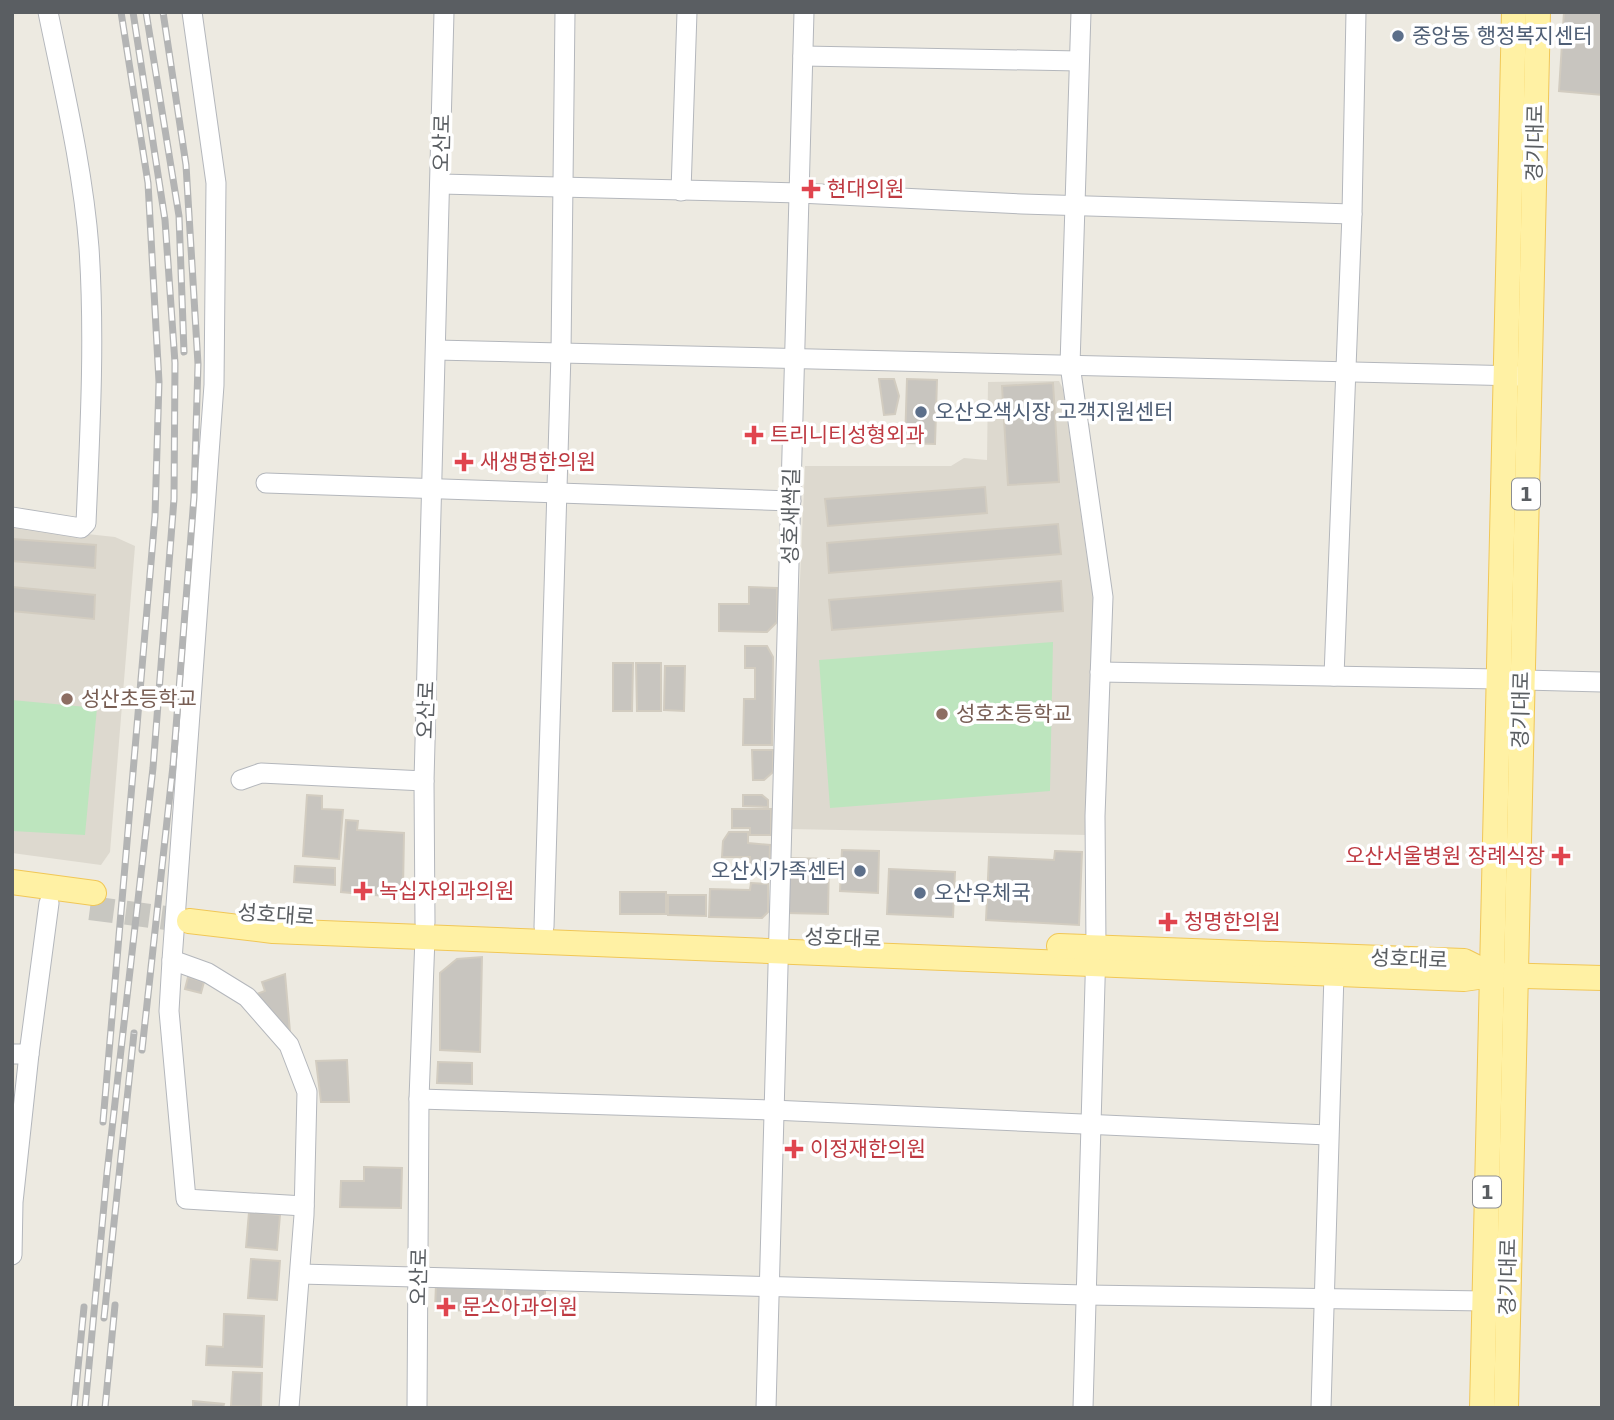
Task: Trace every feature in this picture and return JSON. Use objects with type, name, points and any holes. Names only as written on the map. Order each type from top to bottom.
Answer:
[{"type":"main road","name":"경기대로","points":[[1514,12],[1518,376]]},
{"type":"main road","name":"경기대로","points":[[1506,1408],[1503,976],[1518,376],[1538,12]]},
{"type":"main road","points":[[12,882],[92,901],[49,903],[12,898]]},
{"type":"main road","name":"성호대로","points":[[190,914],[273,917],[425,930],[1096,956],[1464,961],[1503,976]]},
{"type":"main road","name":"성호대로","points":[[425,930],[544,927],[778,944]]},
{"type":"main road","name":"성호대로","points":[[1096,956],[1334,974],[1464,979],[1503,976],[1602,978]]},
{"type":"main road","name":"경기대로","points":[[1482,1408],[1485,1301],[1503,976]]},
{"type":"street","points":[[12,517],[80,528],[86,523],[90,418],[89,247],[75,150],[48,12]]},
{"type":"street","points":[[192,12],[216,183],[214,385],[169,1011],[187,1199],[304,1206]]},
{"type":"street","name":"오산로","points":[[417,1408],[420,1276],[419,1099],[425,930],[424,780],[444,12]]},
{"type":"street","points":[[544,927],[561,353],[565,12]]},
{"type":"street","points":[[681,191],[687,12]]},
{"type":"street","name":"성호새싹길","points":[[766,1408],[772,1110],[804,12]]},
{"type":"street","points":[[1081,12],[1070,365],[1103,597],[1095,816],[1096,956],[1083,1408]]},
{"type":"street","points":[[1334,676],[1352,214],[1356,12]]},
{"type":"street","points":[[803,56],[1079,61]]},
{"type":"street","points":[[441,184],[799,193],[1075,206],[1352,214]]},
{"type":"street","points":[[436,350],[1518,376]]},
{"type":"street","points":[[267,483],[791,501]]},
{"type":"street","points":[[1100,672],[1602,682]]},
{"type":"street","points":[[242,780],[261,773],[424,780]]},
{"type":"street","points":[[12,1255],[21,1054],[49,903]]},
{"type":"street","points":[[172,960],[208,973],[247,998],[289,1045],[307,1092],[304,1206],[289,1408]]},
{"type":"street","points":[[1321,1408],[1322,1297],[1334,974]]},
{"type":"street","points":[[419,1099],[772,1110],[1328,1135]]},
{"type":"street","points":[[300,1274],[1086,1295],[1485,1301]]},
{"type":"shaded area","name":"성호초등학교","points":[[1059,381],[1063,389],[1093,599],[1087,835],[789,829],[805,466],[951,466],[964,458],[987,460],[988,382]]},
{"type":"shaded area","name":"성산초등학교","points":[[12,526],[115,537],[135,546],[110,852],[101,865],[12,853]]},
{"type":"green space","points":[[1053,642],[1050,791],[830,808],[819,660]]},
{"type":"green space","points":[[12,700],[97,708],[85,835],[12,831]]},
{"type":"building","points":[[1564,12],[1602,12],[1602,95],[1559,91]]},
{"type":"building","points":[[879,379],[894,379],[899,396],[895,414],[884,415]]},
{"type":"building","name":"오산오색시장 고객지원센터","points":[[907,379],[937,380],[935,444],[905,443]]},
{"type":"building","points":[[1053,383],[1059,482],[1008,485],[1002,386]]},
{"type":"building","points":[[985,487],[987,513],[828,526],[825,499]]},
{"type":"building","points":[[1058,524],[1061,554],[829,573],[827,543]]},
{"type":"building","points":[[12,539],[96,545],[95,568],[12,561]]},
{"type":"building","points":[[1061,581],[1063,611],[832,630],[829,600]]},
{"type":"building","points":[[12,587],[95,595],[94,619],[12,611]]},
{"type":"building","points":[[749,587],[777,588],[777,622],[767,632],[719,631],[719,604],[749,604]]},
{"type":"building","points":[[745,646],[767,646],[773,657],[772,745],[743,745],[744,699],[755,699],[755,668],[745,668]]},
{"type":"building","points":[[613,663],[633,663],[632,711],[613,711]]},
{"type":"building","points":[[636,663],[661,663],[661,711],[637,711]]},
{"type":"building","points":[[665,666],[685,666],[684,711],[664,710]]},
{"type":"building","points":[[752,750],[773,750],[773,772],[764,780],[753,780]]},
{"type":"building","points":[[307,795],[322,796],[322,809],[343,810],[339,859],[303,856]]},
{"type":"building","points":[[743,795],[762,795],[768,800],[768,807],[743,806]]},
{"type":"building","points":[[732,809],[771,809],[771,835],[750,835],[750,828],[732,828]]},
{"type":"building","points":[[346,820],[358,821],[357,830],[404,833],[403,889],[396,897],[341,892]]},
{"type":"building","points":[[729,832],[748,832],[748,843],[770,845],[769,876],[749,876],[750,857],[722,857],[723,841]]},
{"type":"building","name":"오산시가족센터","points":[[842,850],[879,851],[878,893],[840,891]]},
{"type":"building","points":[[1055,851],[1082,852],[1079,925],[986,920],[989,857],[1054,860]]},
{"type":"building","points":[[789,858],[829,859],[828,914],[787,913]]},
{"type":"building","points":[[295,866],[335,868],[335,885],[294,882]]},
{"type":"building","points":[[889,869],[955,872],[953,917],[887,914]]},
{"type":"building","points":[[751,883],[768,884],[768,912],[762,918],[709,917],[710,889],[750,890]]},
{"type":"building","points":[[620,892],[666,892],[666,914],[620,914]]},
{"type":"building","points":[[668,895],[706,895],[706,916],[668,915]]},
{"type":"building","points":[[482,957],[480,1052],[440,1050],[440,973],[457,959]]},
{"type":"building","points":[[285,974],[290,1032],[286,1033],[257,994],[265,991],[262,982]]},
{"type":"building","points":[[188,977],[204,982],[201,993],[185,989]]},
{"type":"building","points":[[347,1060],[349,1102],[321,1102],[316,1061]]},
{"type":"building","points":[[438,1062],[472,1063],[472,1084],[437,1083]]},
{"type":"building","points":[[364,1167],[402,1168],[401,1208],[340,1207],[341,1181],[364,1181]]},
{"type":"building","points":[[249,1212],[280,1215],[277,1250],[246,1247]]},
{"type":"building","points":[[251,1259],[280,1261],[277,1300],[248,1298]]},
{"type":"building","points":[[436,1284],[502,1285],[501,1311],[435,1310]]},
{"type":"building","points":[[505,1286],[545,1287],[545,1313],[505,1313]]},
{"type":"building","points":[[224,1314],[264,1316],[262,1367],[206,1365],[207,1346],[223,1347]]},
{"type":"building","points":[[233,1372],[262,1373],[261,1407],[231,1406]]},
{"type":"building","points":[[193,1401],[224,1404],[223,1408],[193,1408]]},
{"type":"tunnel","points":[[90,908],[189,921]]},
{"type":"railway","points":[[103,1122],[155,516],[159,382],[148,183],[121,12]]},
{"type":"railway","points":[[85,1408],[107,1173],[153,768],[174,499],[175,363],[165,220],[133,12]]},
{"type":"railway","points":[[146,12],[179,216],[184,352]]},
{"type":"railway","points":[[142,1050],[173,766],[194,497],[198,364],[186,165],[163,12]]},
{"type":"railway","points":[[104,1318],[134,1033]]},
{"type":"railway","points":[[105,1408],[115,1305]]},
{"type":"railway","points":[[74,1408],[84,1307]]},
{"type":"place","name":"중앙동 행정복지센터","points":[[1398,36]]},
{"type":"place","name":"현대의원","points":[[811,189]]},
{"type":"place","name":"오산오색시장 고객지원센터","points":[[921,412]]},
{"type":"place","name":"트리니티성형외과","points":[[754,435]]},
{"type":"place","name":"새생명한의원","points":[[464,462]]},
{"type":"place","name":"성산초등학교","points":[[67,699]]},
{"type":"place","name":"성호초등학교","points":[[942,714]]},
{"type":"place","name":"오산서울병원 장례식장","points":[[1561,856]]},
{"type":"place","name":"오산시가족센터","points":[[860,871]]},
{"type":"place","name":"녹십자외과의원","points":[[363,891]]},
{"type":"place","name":"오산우체국","points":[[920,893]]},
{"type":"place","name":"청명한의원","points":[[1168,922]]},
{"type":"place","name":"이정재한의원","points":[[794,1149]]},
{"type":"place","name":"문소아과의원","points":[[446,1307]]}]
